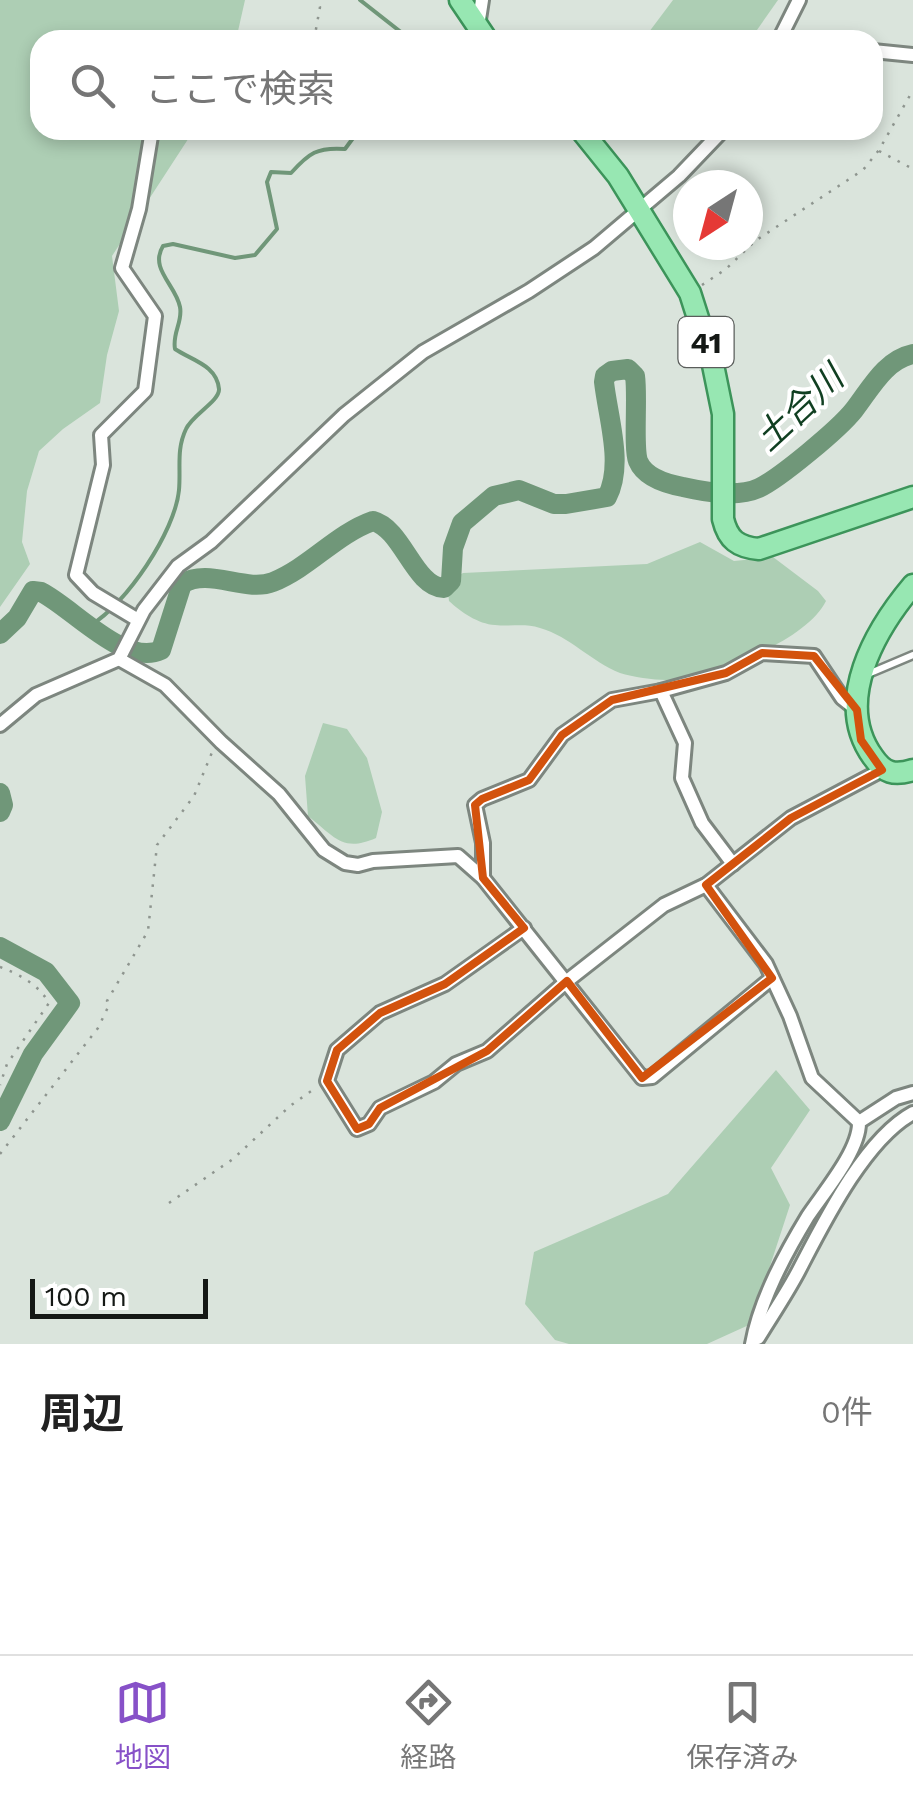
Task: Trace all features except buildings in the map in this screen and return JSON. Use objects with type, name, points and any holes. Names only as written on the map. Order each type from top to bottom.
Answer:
[{"type":"main road","points":[[460,0],[479,30]]},
{"type":"main road","name":"41","points":[[591,140],[690,293],[721,404],[727,534],[743,548],[759,548],[913,497]]},
{"type":"main road","points":[[913,585],[885,618],[863,676],[857,710],[861,740],[882,770],[913,770]]},
{"type":"street","points":[[482,0],[482,30]]},
{"type":"street","points":[[784,30],[799,0]]},
{"type":"street","points":[[883,52],[913,55]]},
{"type":"street","points":[[138,620],[93,593],[76,574],[103,465],[101,435],[145,391],[154,316],[122,268],[140,208],[150,140]]},
{"type":"street","points":[[0,725],[36,695],[119,659],[138,620],[178,566],[211,542],[344,415],[423,352],[530,291],[594,248],[640,211],[714,140]]},
{"type":"street","points":[[483,878],[483,843],[475,805],[529,780],[562,734],[612,700],[726,672],[762,653],[814,656],[842,698],[857,710]]},
{"type":"street","points":[[119,659],[164,684],[279,794],[324,850],[345,864],[458,856],[483,878],[642,1078],[652,1077],[772,978]]},
{"type":"street","points":[[661,690],[685,744],[682,778],[702,823],[733,864]]},
{"type":"street","points":[[524,928],[445,984],[380,1013],[337,1050],[327,1081],[357,1129],[369,1124],[380,1108],[434,1082],[456,1064],[487,1051],[567,981],[664,905],[706,885],[790,818],[882,770]]},
{"type":"street","points":[[706,885],[766,964],[812,1078],[859,1122],[859,1131],[835,1177],[783,1260],[753,1344]]},
{"type":"street","points":[[859,1122],[896,1098],[913,1093]]},
{"type":"street","points":[[753,1344],[798,1272],[818,1228],[886,1130],[913,1113]]},
{"type":"lane","points":[[863,676],[913,655]]},
{"type":"path","points":[[316,30],[320,7],[317,0]]},
{"type":"path","points":[[690,293],[726,269],[756,241],[863,170],[913,90]]},
{"type":"path","points":[[879,150],[913,169]]},
{"type":"path","points":[[0,1154],[98,1028],[109,1005],[107,1001],[148,931],[157,845],[194,796],[210,753],[221,742]]},
{"type":"path","points":[[0,968],[30,982],[44,993],[49,1004],[7,1064],[0,1085]]},
{"type":"path","points":[[169,1203],[327,1081]]},
{"type":"highlighted area","points":[[762,653],[814,656],[857,710],[861,740],[882,770],[791,818],[706,885],[772,978],[642,1078],[567,981],[487,1051],[380,1108],[369,1124],[357,1129],[327,1081],[337,1050],[380,1013],[445,984],[524,928],[483,878],[475,805],[529,780],[562,735],[612,700],[726,673]]},
{"type":"green space","points":[[0,0],[245,0],[238,30],[30,30],[30,140],[187,140],[112,256],[119,311],[100,403],[39,451],[27,491],[22,542],[30,564],[0,607]]},
{"type":"green space","points":[[673,0],[778,0],[757,30],[650,30]]},
{"type":"green space","points":[[700,542],[734,561],[773,557],[826,601],[799,630],[755,655],[707,673],[666,680],[620,673],[551,632],[482,622],[449,601],[447,582],[463,573],[647,564]]},
{"type":"green space","points":[[323,723],[347,729],[367,758],[382,812],[376,838],[346,843],[308,816],[305,776]]},
{"type":"green space","points":[[776,1070],[810,1110],[771,1168],[790,1205],[751,1324],[707,1344],[569,1344],[555,1340],[525,1304],[534,1252],[668,1194]]},
{"type":"waterway","points":[[360,0],[398,30]]},
{"type":"waterway","points":[[91,625],[119,601],[159,546],[176,507],[183,437],[219,389],[214,374],[175,349],[180,307],[161,270],[163,246],[173,244],[235,258],[255,255],[277,229],[267,182],[271,172],[291,173],[314,153],[345,149],[352,140]]},
{"type":"waterway","name":"土合川","points":[[0,634],[17,618],[33,591],[54,600],[115,643],[147,653],[161,650],[182,584],[204,578],[251,585],[273,582],[373,521],[393,535],[424,578],[444,588],[451,581],[453,548],[462,523],[494,496],[519,490],[554,504],[607,497],[615,456],[604,382],[612,371],[628,369],[635,376],[637,454],[646,472],[670,484],[731,493],[759,488],[794,464],[854,410],[894,362],[913,354]]},
{"type":"waterway","name":"土合川","points":[[0,793],[0,812]]},
{"type":"waterway","name":"土合川","points":[[0,947],[46,972],[70,1003],[33,1054],[0,1121]]}]
